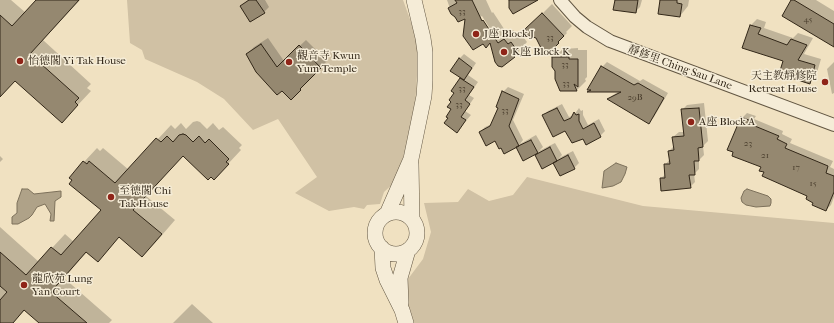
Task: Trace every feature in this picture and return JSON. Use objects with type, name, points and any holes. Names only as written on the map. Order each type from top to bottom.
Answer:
[{"type":"street","points":[[411,159],[412,219],[417,232],[416,239],[408,250],[394,254],[387,252],[377,242],[375,228],[378,222],[387,214],[411,159],[424,96],[425,81],[423,38],[414,0]]},
{"type":"street","name":"靜修里 Ching Sau Lane","points":[[560,0],[575,17],[587,27],[610,41],[834,125]]},
{"type":"street","points":[[387,214],[400,212],[412,219]]},
{"type":"street","points":[[382,248],[383,268],[404,316]]},
{"type":"street","points":[[404,316],[400,290],[400,278],[408,250]]},
{"type":"shaded area","points":[[127,0],[403,0],[419,44],[414,123],[395,182],[384,192],[380,204],[367,205],[364,209],[354,207],[329,211],[295,193],[317,177],[278,119],[253,130],[224,99],[197,82],[145,59],[142,50],[130,43]]},
{"type":"shaded area","points":[[616,163],[627,167],[621,182],[613,186],[602,188],[604,171]]},
{"type":"shaded area","points":[[527,177],[643,206],[834,223],[834,323],[413,323],[402,300],[408,279],[423,259],[431,232],[424,203],[458,202],[468,189],[489,201],[513,195]]},
{"type":"shaded area","points":[[22,189],[28,189],[34,194],[61,191],[61,197],[55,201],[54,221],[50,221],[51,214],[45,204],[37,207],[29,218],[18,224],[12,224],[12,217],[17,213],[17,203]]},
{"type":"shaded area","points":[[747,189],[768,196],[771,199],[770,206],[756,207],[746,205],[742,202],[741,198],[744,191]]},
{"type":"building","name":"怡德閣 Yi Tak House","points":[[36,0],[79,0],[30,54],[79,98],[75,102],[78,105],[62,123],[15,81],[0,97],[0,15],[12,26]]},
{"type":"building","points":[[249,0],[256,0],[265,13],[250,22],[240,6]]},
{"type":"building","points":[[455,0],[472,0],[482,21],[483,20],[498,43],[504,39],[508,44],[511,42],[518,52],[514,56],[515,57],[502,67],[498,66],[495,62],[490,43],[486,48],[483,44],[473,50],[463,36],[465,19],[458,22],[448,8],[457,3]]},
{"type":"building","points":[[509,0],[538,0],[513,14],[509,8]]},
{"type":"building","points":[[615,0],[638,0],[636,13],[613,10]]},
{"type":"building","points":[[660,0],[677,0],[677,3],[682,4],[680,17],[658,14]]},
{"type":"building","points":[[791,0],[794,0],[834,24],[834,47],[782,16]]},
{"type":"building","points":[[542,13],[564,36],[549,53],[541,48],[536,38],[523,34],[527,31],[525,29]]},
{"type":"building","points":[[750,25],[761,28],[758,34],[787,45],[791,39],[807,45],[798,60],[815,65],[810,84],[779,74],[783,61],[742,48]]},
{"type":"building","points":[[261,44],[277,67],[299,45],[321,68],[291,100],[282,91],[277,95],[256,72],[246,54]]},
{"type":"building","points":[[552,57],[569,57],[569,59],[578,59],[578,87],[574,84],[577,91],[560,91],[555,79],[555,71],[552,67]]},
{"type":"building","points":[[459,58],[472,68],[464,80],[450,71]]},
{"type":"building","points":[[601,66],[634,85],[638,83],[664,98],[649,124],[607,99],[621,92],[587,92],[591,90],[587,90]]},
{"type":"building","points":[[460,78],[474,87],[465,100],[470,104],[461,117],[466,120],[457,133],[444,123],[448,118],[446,117],[451,109],[447,107],[451,102],[449,100],[454,93],[451,91]]},
{"type":"building","points":[[502,91],[519,99],[509,126],[519,146],[504,154],[501,148],[499,149],[495,141],[486,146],[479,132],[490,126],[498,108],[496,107]]},
{"type":"building","points":[[557,108],[564,121],[571,118],[574,112],[576,115],[579,114],[579,121],[583,129],[594,123],[601,137],[586,145],[583,139],[572,143],[565,131],[553,137],[542,115]]},
{"type":"building","points":[[699,108],[703,147],[698,148],[699,161],[694,161],[695,175],[689,175],[691,188],[661,191],[660,178],[665,178],[664,164],[670,164],[668,151],[674,150],[672,137],[684,136],[681,109]]},
{"type":"building","points":[[741,117],[751,121],[750,124],[779,136],[777,139],[787,144],[785,148],[828,166],[826,173],[834,176],[834,192],[826,211],[812,205],[813,203],[806,199],[807,196],[762,176],[764,172],[759,171],[761,167],[732,156],[733,152],[727,150]]},
{"type":"building","points":[[183,134],[193,142],[199,136],[205,143],[209,139],[229,159],[226,162],[229,164],[214,180],[211,177],[208,180],[183,156],[133,210],[162,234],[142,257],[119,237],[98,262],[86,252],[51,292],[87,323],[39,323],[24,310],[13,323],[0,323],[0,300],[7,292],[0,286],[0,252],[26,275],[51,247],[61,255],[101,210],[69,184],[72,180],[69,178],[83,161],[87,164],[89,161],[115,183],[156,138],[161,142],[167,136],[173,142],[179,135]]},
{"type":"building","points":[[531,140],[538,153],[523,161],[516,147]]},
{"type":"building","points":[[550,147],[557,161],[542,169],[535,155]]},
{"type":"building","points":[[568,155],[575,169],[560,176],[553,163]]},
{"type":"place","name":"J座 Block J","points":[[476,34]]},
{"type":"place","name":"K座 Block K","points":[[504,52]]},
{"type":"place","name":"怡德閣 Yi Tak House","points":[[20,61]]},
{"type":"place","name":"觀音寺 Kwun Yum Temple","points":[[289,62]]},
{"type":"place","name":"天主教靜修院 Retreat House","points":[[825,82]]},
{"type":"place","name":"A座 Block A","points":[[691,122]]},
{"type":"place","name":"至德閣 Chi Tak House","points":[[111,197]]},
{"type":"place","name":"龍欣苑 Lung Yan Court","points":[[24,285]]}]
